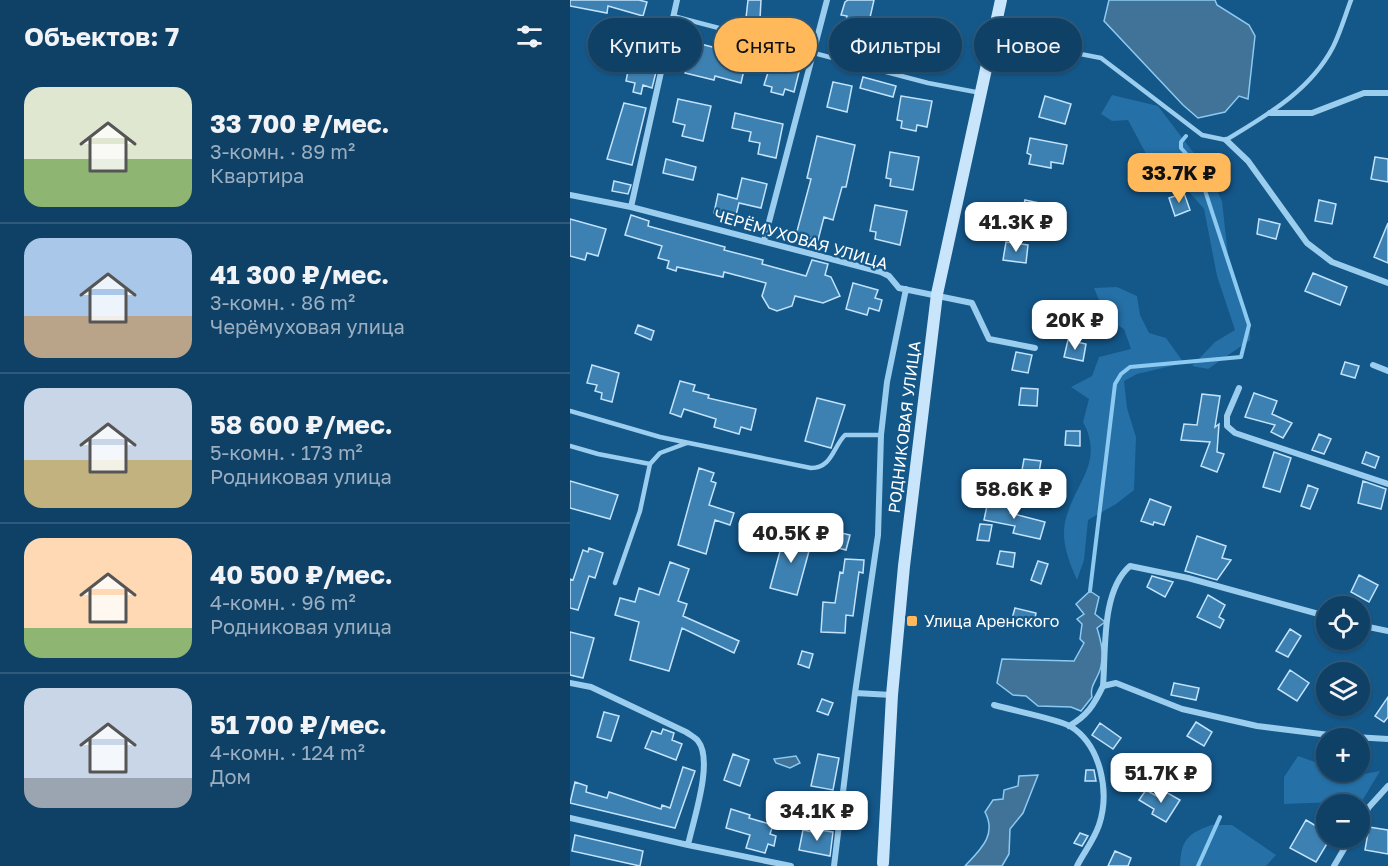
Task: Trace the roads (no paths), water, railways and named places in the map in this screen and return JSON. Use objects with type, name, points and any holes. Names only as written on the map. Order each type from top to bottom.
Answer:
[{"type":"main road","name":"РОДНИКОВАЯ УЛИЦА","points":[[997,18],[1001,0]]},
{"type":"main road","name":"РОДНИКОВАЯ УЛИЦА","points":[[882,865],[892,695],[917,439],[937,294],[986,72]]},
{"type":"street","points":[[630,207],[677,0]]},
{"type":"street","points":[[817,45],[827,0]]},
{"type":"street","points":[[764,241],[810,72]]},
{"type":"street","points":[[1270,113],[1312,113],[1364,93],[1388,93]]},
{"type":"street","points":[[1226,140],[1248,161],[1307,243],[1332,262],[1388,283]]},
{"type":"street","name":"ЧЕРЁМУХОВАЯ УЛИЦА","points":[[570,195],[630,207],[881,272],[889,276],[899,288],[972,303],[989,339],[1035,348]]},
{"type":"street","name":"РОДНИКОВАЯ УЛИЦА","points":[[834,866],[855,693],[878,535],[881,435],[887,382],[906,289]]},
{"type":"street","points":[[1373,365],[1388,371]]},
{"type":"street","points":[[1239,388],[1227,416],[1227,426],[1235,433],[1388,483]]},
{"type":"street","points":[[1069,726],[1084,717],[1094,705],[1103,686],[1110,596],[1120,574],[1130,566],[1188,578],[1316,613]]},
{"type":"street","points":[[1370,627],[1388,631]]},
{"type":"street","points":[[570,683],[591,687],[686,732],[697,740],[703,754],[704,773],[688,845]]},
{"type":"street","points":[[1103,686],[1116,683],[1182,709],[1257,726],[1337,736],[1388,739]]},
{"type":"street","points":[[855,693],[892,695]]},
{"type":"street","points":[[994,705],[1069,726],[1092,747],[1097,755],[1103,800],[1098,828],[1077,866]]},
{"type":"street","points":[[1370,806],[1388,786]]},
{"type":"street","points":[[570,818],[791,866]]},
{"type":"street","points":[[1334,866],[1345,848]]},
{"type":"lane","points":[[1082,54],[1101,58],[1202,135],[1226,140],[1270,113],[1304,87],[1322,66],[1333,46],[1351,0]]},
{"type":"lane","points":[[673,16],[714,27]]},
{"type":"lane","points":[[817,55],[928,83],[981,93]]},
{"type":"lane","points":[[570,411],[660,437],[817,468],[828,462],[845,435],[881,435]]},
{"type":"lane","points":[[615,583],[640,511],[650,464],[660,453],[690,443]]},
{"type":"lane","points":[[570,446],[650,464]]},
{"type":"waterway","points":[[1090,591],[1115,384],[1121,374],[1130,367],[1241,357],[1249,325],[1197,166],[1181,148],[1181,142],[1186,136]]},
{"type":"waterway","points":[[1198,866],[1220,817]]},
{"type":"place","name":"Улица Аренского","points":[[912,621]]}]
